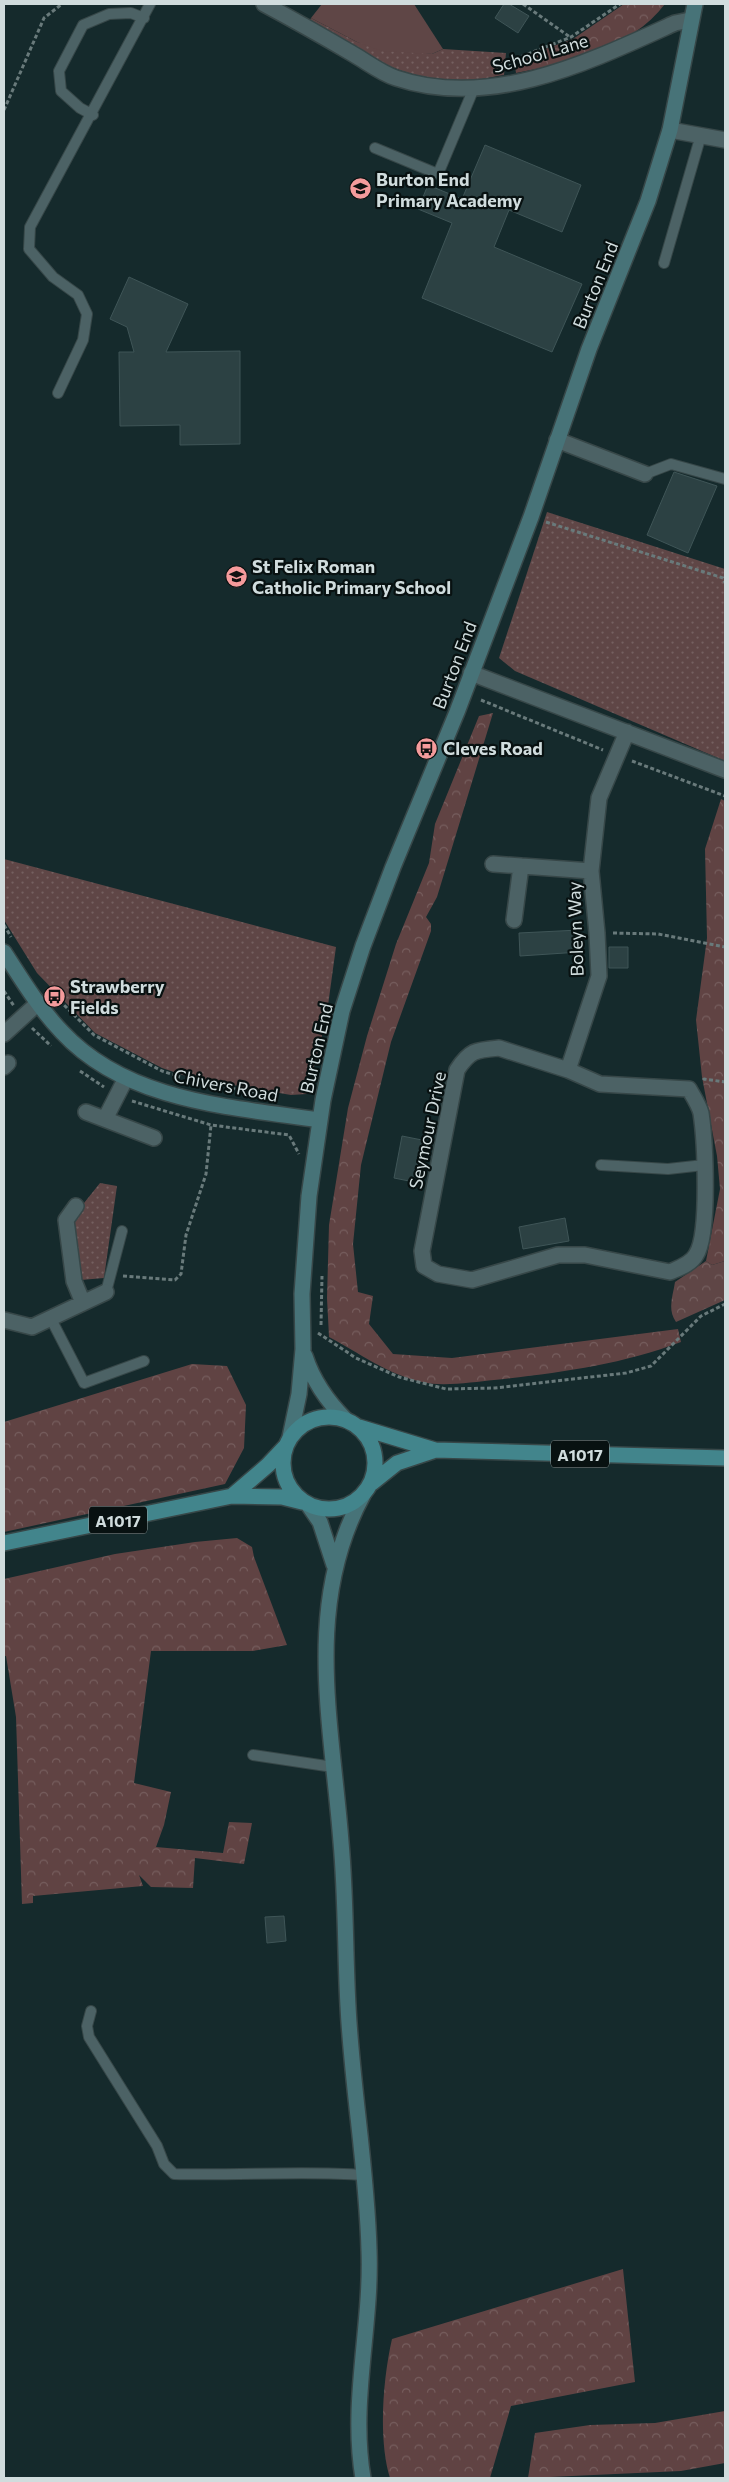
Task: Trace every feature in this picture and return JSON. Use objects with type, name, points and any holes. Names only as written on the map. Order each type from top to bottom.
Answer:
[{"type":"main road","points":[[330,1416],[352,1424],[369,1439],[374,1453],[375,1468],[367,1489],[351,1504],[338,1509],[323,1510],[306,1504],[291,1491],[284,1477],[282,1462],[288,1442],[301,1426],[315,1419],[330,1416]]},
{"type":"main road","name":"A1017","points":[[352,1424],[435,1450],[725,1458]]},
{"type":"main road","name":"A1017","points":[[232,1496],[268,1465],[288,1442]]},
{"type":"main road","name":"A1017","points":[[367,1489],[397,1463],[435,1450]]},
{"type":"main road","name":"A1017","points":[[4,1544],[232,1496],[282,1497],[306,1504]]},
{"type":"street","name":"School Lane","points":[[264,4],[394,78],[436,88],[474,88],[513,84],[572,67],[674,23],[690,20]]},
{"type":"street","name":"Burton End","points":[[352,1424],[332,1406],[311,1374],[304,1350],[302,1330],[309,1196],[320,1120],[342,1011],[363,946],[472,672],[531,516],[589,350],[648,201],[670,130],[690,20],[695,4]]},
{"type":"street","points":[[670,130],[725,140]]},
{"type":"street","points":[[557,440],[645,474]]},
{"type":"street","points":[[472,672],[725,770]]},
{"type":"street","name":"Boleyn Way","points":[[568,1070],[599,976],[598,933],[591,871],[599,798],[627,732]]},
{"type":"street","name":"Boleyn Way","points":[[493,864],[591,871]]},
{"type":"street","points":[[514,920],[521,866]]},
{"type":"street","name":"Chivers Road","points":[[9,947],[37,1004],[63,1034],[103,1065],[126,1078],[162,1092],[206,1103],[320,1120]]},
{"type":"street","points":[[4,1034],[37,1004]]},
{"type":"street","name":"Seymour Drive","points":[[499,1048],[568,1070],[600,1084],[689,1089],[701,1111],[704,1165],[702,1234],[696,1256],[682,1267],[670,1272],[585,1255],[558,1255],[472,1280],[438,1274],[424,1266],[422,1251],[457,1070],[466,1057],[478,1050],[499,1048]]},
{"type":"street","points":[[105,1119],[126,1078]]},
{"type":"street","points":[[86,1112],[154,1138]]},
{"type":"street","points":[[76,1206],[66,1220],[74,1281],[83,1303]]},
{"type":"street","points":[[4,1320],[32,1327],[83,1303],[108,1286]]},
{"type":"street","name":"Burton End","points":[[288,1442],[300,1386],[304,1350]]},
{"type":"street","points":[[363,2478],[359,2403],[369,2251],[364,2175],[348,2006],[346,1911],[325,1656],[334,1565],[346,1528],[367,1489]]},
{"type":"street","points":[[306,1504],[320,1522],[334,1565]]},
{"type":"lane","points":[[58,393],[83,340],[87,314],[78,295],[53,277],[29,249],[30,227],[92,115],[150,4]]},
{"type":"lane","points":[[92,115],[80,108],[61,92],[60,85],[59,71],[83,25],[109,14],[131,13],[144,18]]},
{"type":"lane","points":[[375,148],[438,174],[474,88]]},
{"type":"lane","points":[[664,262],[701,135]]},
{"type":"lane","points":[[645,474],[671,464],[725,478]]},
{"type":"lane","points":[[601,1165],[668,1169],[704,1165]]},
{"type":"lane","points":[[108,1286],[122,1231]]},
{"type":"lane","points":[[51,1319],[84,1383],[144,1361]]},
{"type":"lane","points":[[253,1755],[333,1767]]},
{"type":"lane","points":[[91,2011],[87,2026],[88,2038],[157,2146],[164,2164],[174,2174],[223,2176],[320,2172],[364,2175]]},
{"type":"path","points":[[4,110],[44,18],[62,4]]},
{"type":"path","points":[[523,4],[571,37]]},
{"type":"path","points":[[513,84],[510,61],[571,37],[620,4]]},
{"type":"path","points":[[531,516],[723,578],[725,583]]},
{"type":"path","points":[[4,925],[9,947]]},
{"type":"path","points":[[598,933],[658,934],[725,947]]},
{"type":"path","points":[[54,995],[94,1036],[162,1071],[184,1079]]},
{"type":"path","points":[[209,1085],[263,1094]]},
{"type":"path","points":[[108,1286],[126,1276],[175,1280],[181,1274],[186,1235],[206,1174],[212,1125]]},
{"type":"path","points":[[302,1330],[321,1333],[356,1358],[399,1377],[446,1389],[495,1388],[626,1373],[652,1366],[701,1316],[725,1304]]},
{"type":"green space","points":[[322,4],[414,4],[443,49],[432,54],[382,51],[357,42],[311,18]]},
{"type":"green space","points":[[624,4],[665,4],[635,32],[617,43],[577,59],[516,73],[514,60],[573,39]]},
{"type":"green space","points":[[311,18],[357,42],[432,54],[443,49],[506,53],[504,75],[462,81],[420,76],[363,55],[308,24]]},
{"type":"green space","points":[[547,512],[725,569],[725,761],[515,671],[499,658]]},
{"type":"green space","points":[[493,713],[437,897],[426,917],[431,924],[431,931],[391,1042],[361,1165],[353,1244],[358,1292],[373,1296],[369,1324],[393,1354],[452,1358],[678,1329],[681,1342],[635,1357],[565,1371],[468,1383],[430,1383],[410,1379],[386,1369],[329,1337],[327,1298],[329,1225],[348,1108],[367,1036],[396,944],[429,863],[435,824],[479,716]]},
{"type":"green space","points":[[721,799],[725,801],[725,1261],[712,1265],[706,1261],[720,1189],[717,1156],[702,1077],[696,1020],[707,938],[705,849]]},
{"type":"green space","points":[[4,859],[336,947],[326,1020],[307,1094],[291,1095],[192,1078],[162,1068],[95,1033],[37,973],[4,920]]},
{"type":"green space","points":[[100,1183],[117,1186],[104,1278],[81,1280],[72,1218]]},
{"type":"green space","points":[[706,1261],[712,1265],[725,1261],[725,1300],[676,1322],[671,1307],[675,1282]]},
{"type":"green space","points":[[192,1364],[227,1366],[246,1405],[244,1448],[225,1484],[4,1532],[4,1422]]},
{"type":"green space","points":[[237,1538],[252,1547],[287,1645],[253,1651],[151,1651],[134,1783],[171,1792],[164,1825],[156,1847],[223,1853],[229,1822],[252,1823],[244,1864],[195,1858],[193,1888],[151,1887],[139,1875],[143,1886],[33,1896],[33,1903],[22,1904],[16,1717],[6,1656],[4,1656],[4,1579],[115,1554]]},
{"type":"green space","points":[[623,2269],[635,2382],[511,2406],[490,2478],[390,2478],[384,2446],[383,2409],[386,2372],[392,2339]]},
{"type":"green space","points":[[725,2411],[725,2463],[681,2471],[528,2478],[535,2433],[590,2425],[655,2423]]},
{"type":"building","points":[[504,4],[509,4],[529,16],[518,33],[495,18]]},
{"type":"building","points":[[485,145],[581,185],[562,232],[509,210],[494,247],[582,284],[552,352],[422,298],[452,223],[418,209],[428,185],[462,199]]},
{"type":"building","points":[[129,277],[188,304],[166,352],[240,351],[240,444],[180,445],[180,425],[120,426],[119,352],[134,352],[127,327],[110,319]]},
{"type":"building","points":[[674,472],[717,486],[688,553],[647,535]]},
{"type":"building","points":[[579,930],[580,952],[520,956],[519,933]]},
{"type":"building","points":[[609,947],[628,947],[628,968],[609,968]]},
{"type":"building","points":[[402,1136],[422,1140],[414,1182],[394,1178]]},
{"type":"building","points":[[565,1218],[569,1241],[523,1249],[519,1227]]},
{"type":"building","points":[[284,1916],[286,1941],[267,1943],[265,1917]]},
{"type":"place","name":"Burton End Primary Academy","points":[[360,189]]},
{"type":"place","name":"St Felix Roman Catholic Primary School","points":[[236,576]]},
{"type":"place","name":"Cleves Road","points":[[427,748]]},
{"type":"place","name":"Strawberry Fields","points":[[54,996]]}]
